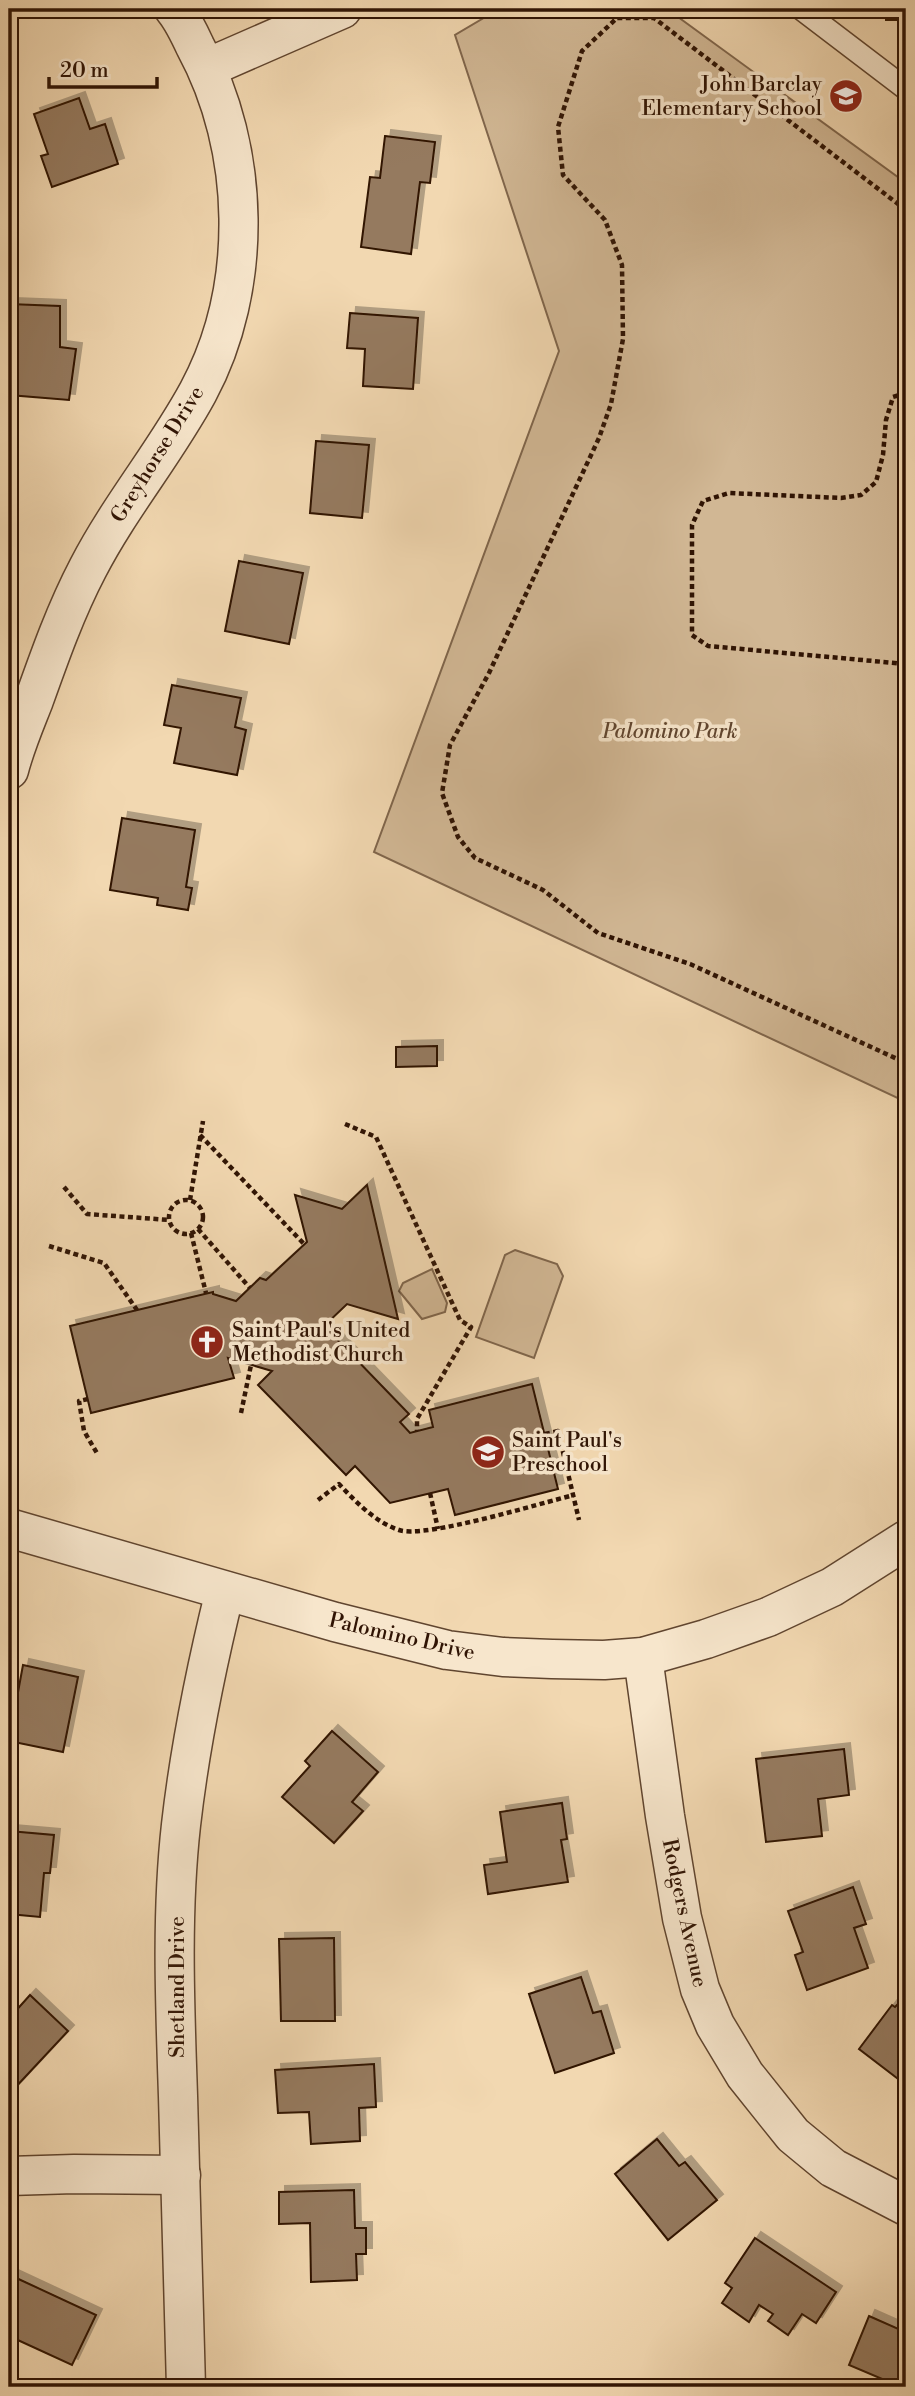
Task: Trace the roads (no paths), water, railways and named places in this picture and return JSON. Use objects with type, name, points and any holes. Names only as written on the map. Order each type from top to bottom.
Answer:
[{"type":"street","name":"Greyhorse Drive","points":[[9,770],[61,626],[89,567],[121,511],[172,437],[199,390],[219,340],[232,288],[237,247],[237,179],[228,126],[208,68],[174,9]]},
{"type":"street","points":[[208,68],[342,9]]},
{"type":"street","name":"Palomino Drive","points":[[9,1528],[335,1622],[447,1650],[503,1657],[604,1660],[643,1657],[768,1617],[832,1587],[906,1540]]},
{"type":"street","name":"Shetland Drive","points":[[186,2387],[176,2030],[176,1898],[190,1757],[208,1659],[225,1591]]},
{"type":"street","name":"Rodgers Avenue","points":[[643,1657],[664,1816],[682,1918],[700,1989],[715,2025],[745,2075],[793,2135],[833,2168],[906,2206]]},
{"type":"street","points":[[9,2176],[181,2175]]},
{"type":"lane","points":[[801,9],[906,89]]},
{"type":"place","name":"John Barclay Elementary School","points":[[846,96]]},
{"type":"place","name":"Saint Paul's United Methodist Church","points":[[207,1342]]},
{"type":"place","name":"Saint Paul's Preschool","points":[[488,1452]]},
{"type":"park label","name":"Palomino Park","points":[[670,731]]}]
